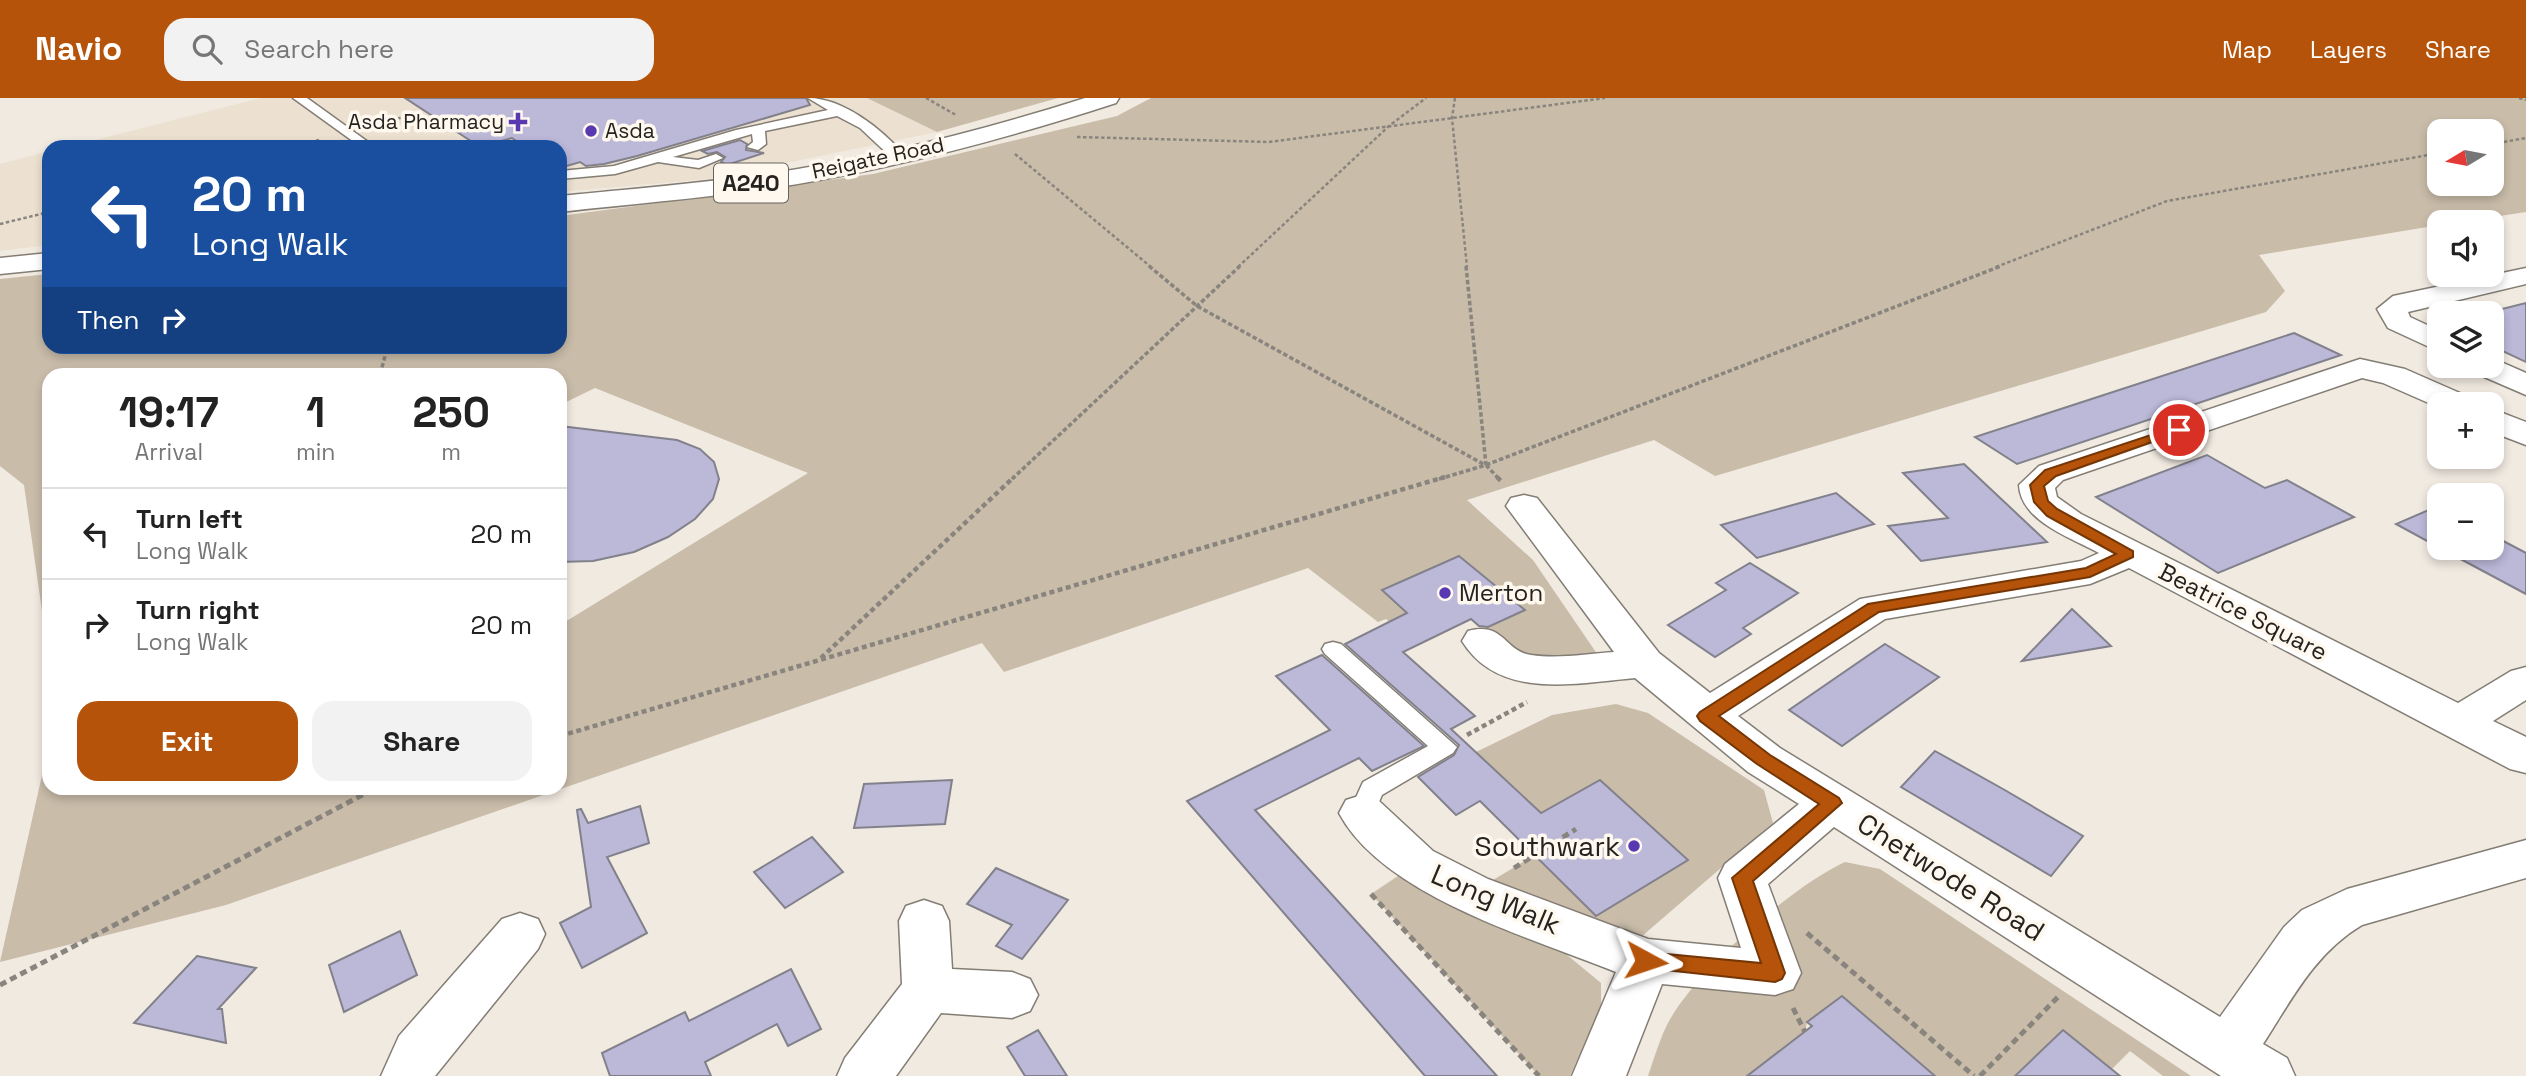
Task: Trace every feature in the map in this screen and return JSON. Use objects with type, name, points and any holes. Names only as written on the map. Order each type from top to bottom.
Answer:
[{"type":"main road","name":"Reigate Road","points":[[567,203],[766,181],[898,156],[992,134],[1108,98]]},
{"type":"main road","points":[[0,266],[42,262]]},
{"type":"main road","points":[[2427,336],[2398,322],[2392,309],[2403,302],[2526,276]]},
{"type":"main road","name":"Beatrice Square","points":[[2431,392],[2394,376],[2360,368],[2042,478],[2036,493],[2052,512],[2128,554],[2526,757]]},
{"type":"main road","points":[[2504,375],[2526,385]]},
{"type":"main road","points":[[2504,425],[2526,435]]},
{"type":"main road","name":"Chetwode Road","points":[[1524,506],[1643,663],[1706,716],[1764,760],[2268,1076]]},
{"type":"main road","points":[[1706,716],[1874,608],[2090,572],[2128,554]]},
{"type":"main road","points":[[1482,641],[1517,668],[1556,671],[1643,663]]},
{"type":"main road","points":[[2459,722],[2526,681]]},
{"type":"main road","name":"Long Walk","points":[[1362,813],[1416,864],[1471,893],[1646,961],[1775,973],[1742,878],[1832,803]]},
{"type":"main road","points":[[2228,1051],[2302,942],[2320,925],[2347,909],[2526,859]]},
{"type":"main road","points":[[864,1076],[928,990],[924,921]]},
{"type":"main road","points":[[408,1076],[418,1053],[520,934]]},
{"type":"main road","points":[[1599,1076],[1646,961]]},
{"type":"main road","points":[[928,990],[1012,995]]},
{"type":"lane","points":[[299,98],[359,140]]},
{"type":"lane","points":[[814,98],[864,125],[898,156]]},
{"type":"lane","points":[[567,174],[615,170],[758,130],[841,111]]},
{"type":"lane","points":[[752,147],[761,144],[758,130]]},
{"type":"lane","points":[[655,159],[699,164],[716,158]]},
{"type":"lane","points":[[1334,649],[1445,747],[1372,789],[1362,813]]},
{"type":"path","points":[[819,660],[1389,126],[1426,98]]},
{"type":"path","points":[[1455,98],[1452,118],[1486,465]]},
{"type":"path","points":[[1075,137],[1269,142],[1605,98]]},
{"type":"path","points":[[2519,98],[2526,100]]},
{"type":"path","points":[[992,134],[1198,306],[1486,465],[1524,506]]},
{"type":"path","points":[[2504,142],[2526,138]]},
{"type":"path","points":[[567,734],[1486,465],[2168,201],[2427,155]]},
{"type":"path","points":[[0,225],[42,214]]},
{"type":"path","points":[[1445,747],[1555,687],[1556,671]]},
{"type":"path","points":[[0,985],[362,795]]},
{"type":"path","points":[[1471,893],[1576,829]]},
{"type":"path","points":[[1371,894],[1539,1076]]},
{"type":"path","points":[[1795,923],[1974,1076]]},
{"type":"path","points":[[1980,1076],[2091,964]]},
{"type":"shaded area","points":[[261,98],[867,98],[937,132],[708,179],[567,191],[567,140],[95,140]]},
{"type":"shaded area","points":[[867,98],[1058,98],[937,132]]},
{"type":"shaded area","points":[[1151,98],[2526,98],[2526,212],[2504,215],[2504,210],[2427,210],[2427,227],[2259,255],[2285,291],[2266,312],[1715,476],[1654,440],[1467,500],[1533,560],[1606,667],[1556,671],[1483,630],[1525,609],[1460,556],[1382,590],[1422,626],[1404,635],[1386,619],[1378,622],[1308,568],[1004,672],[982,643],[567,787],[567,621],[808,473],[595,388],[567,402],[567,368],[42,368],[42,611],[24,485],[0,466],[0,279],[42,275],[42,354],[567,354],[567,215],[873,174],[1117,116]]},
{"type":"shaded area","points":[[42,153],[42,246],[0,251],[0,164]]},
{"type":"shaded area","points":[[1616,704],[1648,713],[1764,790],[1773,823],[1641,937],[1609,931],[1493,880],[1533,856],[1540,859],[1600,780],[1540,813],[1476,752],[1552,715]]},
{"type":"shaded area","points":[[42,775],[42,795],[543,795],[226,905],[0,962]]},
{"type":"shaded area","points":[[1845,862],[1880,869],[2191,1076],[2163,1076],[2130,1051],[2112,1069],[2063,1030],[2014,1076],[1936,1076],[1842,996],[1807,1022],[1805,1032],[1747,1076],[1648,1076],[1667,1025],[1698,981],[1772,910],[1798,890]]},
{"type":"shaded area","points":[[1401,874],[1555,945],[1601,983],[1601,1007],[1570,1076],[1539,1076],[1371,894]]},
{"type":"building","name":"Asda","points":[[405,98],[806,98],[810,105],[637,156],[586,166],[580,162],[567,166],[567,140],[469,140]]},
{"type":"building","name":"Asda","points":[[740,140],[747,144],[746,150],[764,153],[727,165],[721,162],[725,157],[717,152],[708,154],[702,151]]},
{"type":"building","points":[[2526,303],[2526,362],[2504,352],[2504,308]]},
{"type":"building","points":[[2294,333],[2341,355],[2017,464],[1975,437]]},
{"type":"building","points":[[567,427],[677,440],[700,449],[714,462],[719,479],[713,499],[695,519],[668,537],[634,552],[593,561],[567,562]]},
{"type":"building","points":[[2207,455],[2265,488],[2287,480],[2354,517],[2218,573],[2096,497]]},
{"type":"building","points":[[1964,464],[2047,542],[1921,561],[1888,526],[1948,518],[1903,473]]},
{"type":"building","points":[[1836,493],[1874,524],[1757,558],[1721,525]]},
{"type":"building","points":[[2427,511],[2427,541],[2396,524]]},
{"type":"building","points":[[2504,541],[2526,553],[2526,594],[2462,560],[2504,560]]},
{"type":"building","points":[[1459,556],[1525,610],[1488,627],[1479,626],[1471,619],[1403,652],[1475,716],[1451,729],[1541,813],[1600,780],[1688,860],[1596,916],[1480,801],[1456,815],[1418,777],[1454,755],[1459,745],[1345,644],[1407,613],[1382,590]]},
{"type":"building","points":[[1750,563],[1798,593],[1743,628],[1751,634],[1715,657],[1668,625],[1726,590],[1716,583]]},
{"type":"building","points":[[2072,609],[2111,646],[2022,661]]},
{"type":"building","points":[[1885,644],[1939,677],[1842,746],[1789,710]]},
{"type":"building","points":[[1322,655],[1424,746],[1372,771],[1359,758],[1255,810],[1497,1076],[1425,1076],[1187,801],[1330,730],[1276,676]]},
{"type":"building","points":[[1935,751],[2083,836],[2051,876],[1901,787]]},
{"type":"building","points":[[952,780],[945,824],[854,828],[864,784]]},
{"type":"building","points":[[640,806],[649,843],[607,857],[647,933],[582,968],[560,923],[591,907],[577,810],[581,809],[588,823]]},
{"type":"building","points":[[812,837],[843,872],[785,908],[754,872]]},
{"type":"building","points":[[996,868],[1068,900],[1022,959],[996,946],[1012,925],[967,904]]},
{"type":"building","points":[[400,931],[417,975],[344,1012],[329,965]]},
{"type":"building","points":[[197,956],[256,968],[218,1009],[222,1009],[226,1043],[134,1023]]},
{"type":"building","points":[[791,969],[821,1029],[788,1046],[777,1024],[705,1062],[711,1076],[610,1076],[602,1053],[685,1012],[689,1021]]},
{"type":"building","points":[[1842,996],[1935,1076],[1747,1076],[1812,1026],[1807,1022]]},
{"type":"building","points":[[1038,1030],[1067,1076],[1025,1076],[1007,1047]]},
{"type":"building","points":[[2063,1030],[2120,1076],[2015,1076]]},
{"type":"place","name":"Asda Pharmacy","points":[[518,122]]},
{"type":"place","name":"Asda","points":[[591,131]]},
{"type":"place","name":"Merton","points":[[1445,593]]},
{"type":"place","name":"Southwark","points":[[1634,846]]},
{"type":"route","points":[[1646,961],[1775,973],[1742,878],[1832,803],[1764,760],[1706,716],[1863,612],[1917,599],[2090,572],[2128,554],[2052,512],[2041,502],[2036,493],[2037,485],[2050,473],[2179,430]]}]
